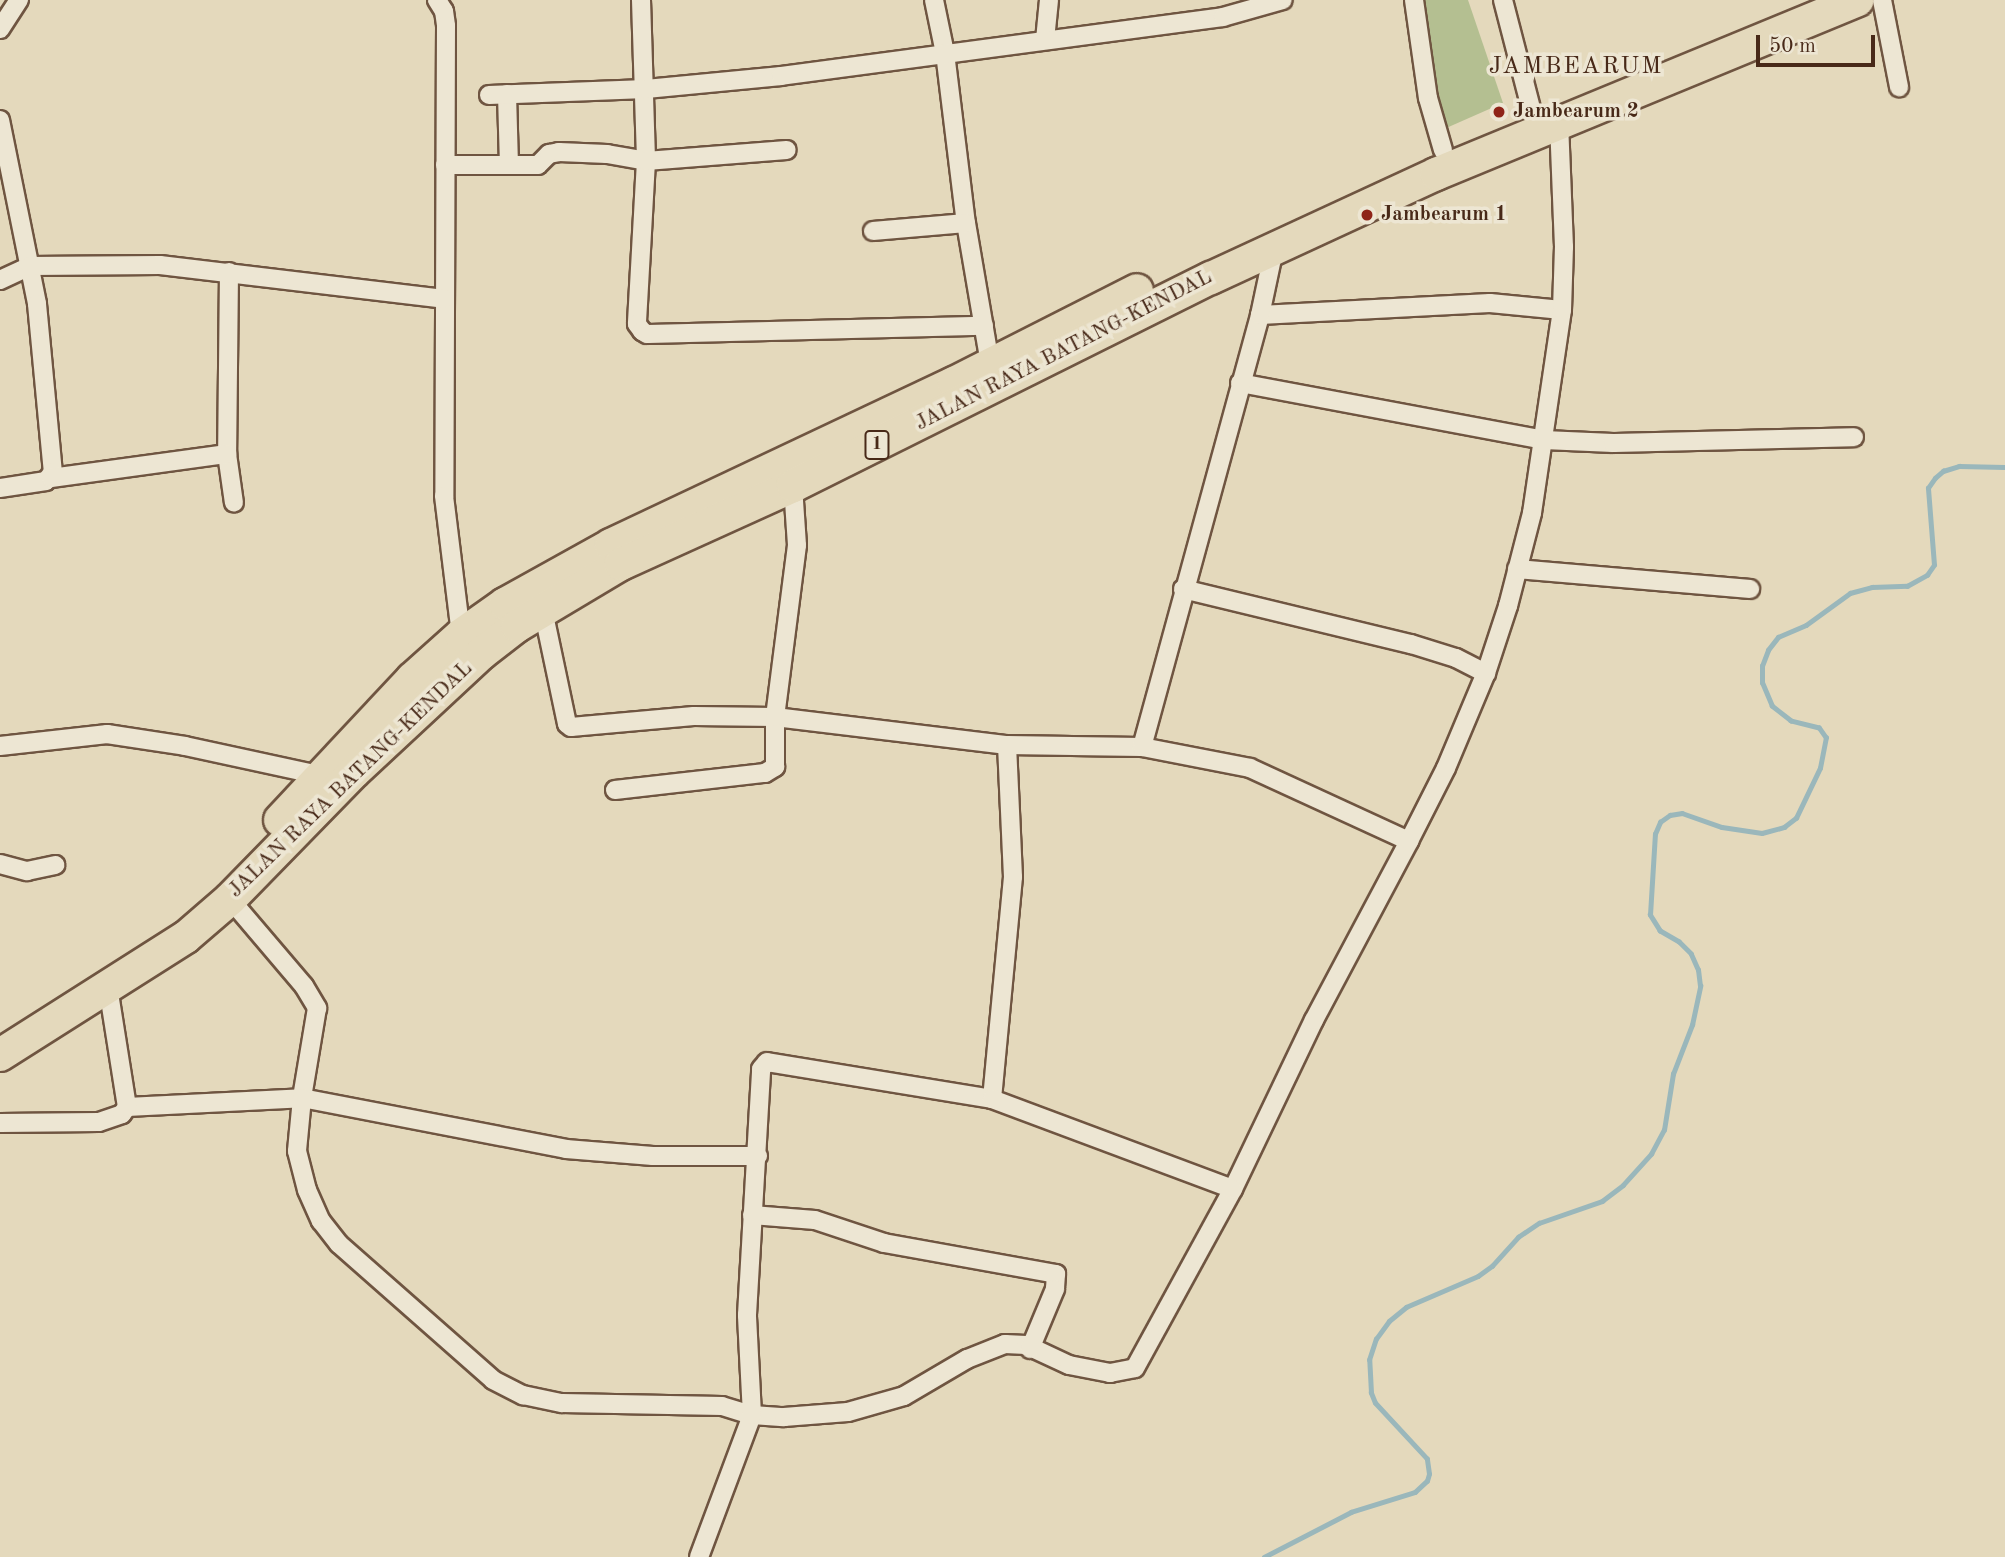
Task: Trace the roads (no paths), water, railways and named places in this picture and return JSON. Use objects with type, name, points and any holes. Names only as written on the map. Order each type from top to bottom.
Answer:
[{"type":"highway","name":"JALAN RAYA BATANG-KENDAL","points":[[0,1030],[173,920],[255,848],[318,775],[412,679],[461,635],[505,604],[611,545],[989,363],[1047,347],[1274,249],[1545,117],[1801,0]]},
{"type":"highway","name":"JALAN RAYA BATANG-KENDAL","points":[[0,1055],[186,937],[230,899],[354,772],[482,653],[542,610],[621,564],[793,486],[1201,259],[1443,150],[1545,117],[1858,0]]},
{"type":"street","points":[[0,29],[19,0]]},
{"type":"street","points":[[437,0],[444,11],[446,26],[444,496],[461,635]]},
{"type":"street","points":[[641,0],[646,89],[646,161],[637,324],[647,334],[984,326]]},
{"type":"street","points":[[934,0],[945,52],[966,223],[989,363]]},
{"type":"street","points":[[1045,40],[1049,0]]},
{"type":"street","points":[[509,164],[498,95],[646,89],[781,76],[1223,17],[1283,0]]},
{"type":"street","points":[[1414,0],[1428,98],[1443,150]]},
{"type":"street","points":[[230,899],[304,986],[317,1008],[302,1098],[297,1151],[307,1189],[321,1221],[339,1244],[494,1380],[523,1395],[562,1403],[722,1406],[752,1415],[784,1418],[848,1412],[904,1396],[967,1359],[1005,1344],[1026,1345],[1069,1365],[1110,1373],[1135,1368],[1233,1189],[1314,1020],[1446,768],[1486,673],[1517,569],[1532,513],[1544,440],[1562,310],[1564,247],[1545,117],[1503,0]]},
{"type":"street","points":[[1882,0],[1899,87]]},
{"type":"street","points":[[0,120],[38,317],[53,472],[51,478]]},
{"type":"street","points":[[445,165],[538,165],[549,154],[559,152],[607,154],[646,161],[787,150]]},
{"type":"street","points":[[873,231],[966,223]]},
{"type":"street","points":[[1142,747],[1260,315],[1274,249]]},
{"type":"street","points":[[0,280],[30,266],[160,265],[444,299]]},
{"type":"street","points":[[229,272],[228,454],[234,503]]},
{"type":"street","points":[[1260,315],[1490,303],[1562,310]]},
{"type":"street","points":[[1240,383],[1544,440],[1613,443],[1854,437]]},
{"type":"street","points":[[0,488],[51,478],[228,454]]},
{"type":"street","points":[[615,790],[772,771],[776,760],[775,717],[797,545],[793,486]]},
{"type":"street","points":[[1517,569],[1750,589]]},
{"type":"street","points":[[1183,589],[1410,644],[1456,658],[1486,673]]},
{"type":"street","points":[[542,610],[567,724],[571,727],[694,716],[775,717],[1007,745],[1142,747],[1250,768],[1409,841]]},
{"type":"street","points":[[0,746],[107,734],[185,746],[318,775]]},
{"type":"street","points":[[992,1099],[1013,877],[1007,745]]},
{"type":"street","points":[[0,864],[27,871],[55,865]]},
{"type":"street","points":[[108,987],[127,1107]]},
{"type":"street","points":[[699,1557],[752,1415],[747,1315],[752,1215],[758,1156],[761,1069],[770,1061],[992,1099],[1233,1189]]},
{"type":"street","points":[[0,1123],[99,1122],[115,1119],[127,1107],[302,1098],[566,1149],[653,1156],[758,1156]]},
{"type":"street","points":[[752,1215],[815,1220],[884,1242],[1056,1274],[1055,1289],[1030,1349]]},
{"type":"waterway","points":[[1264,1557],[1351,1512],[1415,1492],[1427,1481],[1427,1459],[1375,1403],[1371,1393],[1369,1360],[1376,1339],[1389,1321],[1406,1307],[1478,1276],[1492,1266],[1518,1237],[1539,1223],[1602,1201],[1623,1185],[1651,1154],[1664,1130],[1673,1074],[1692,1025],[1700,986],[1698,970],[1691,954],[1679,942],[1660,931],[1650,915],[1655,834],[1660,822],[1670,815],[1682,813],[1722,827],[1762,833],[1784,827],[1796,818],[1820,768],[1826,738],[1819,728],[1791,721],[1772,706],[1762,683],[1762,666],[1768,650],[1778,637],[1806,625],[1850,593],[1872,587],[1907,586],[1927,575],[1934,565],[1928,488],[1935,478],[1943,471],[1959,466],[2005,467]]},
{"type":"place","name":"Jambearum 2","points":[[1499,112]]},
{"type":"place","name":"Jambearum 1","points":[[1367,215]]},
{"type":"district","name":"JAMBEARUM","points":[[1576,68]]}]
